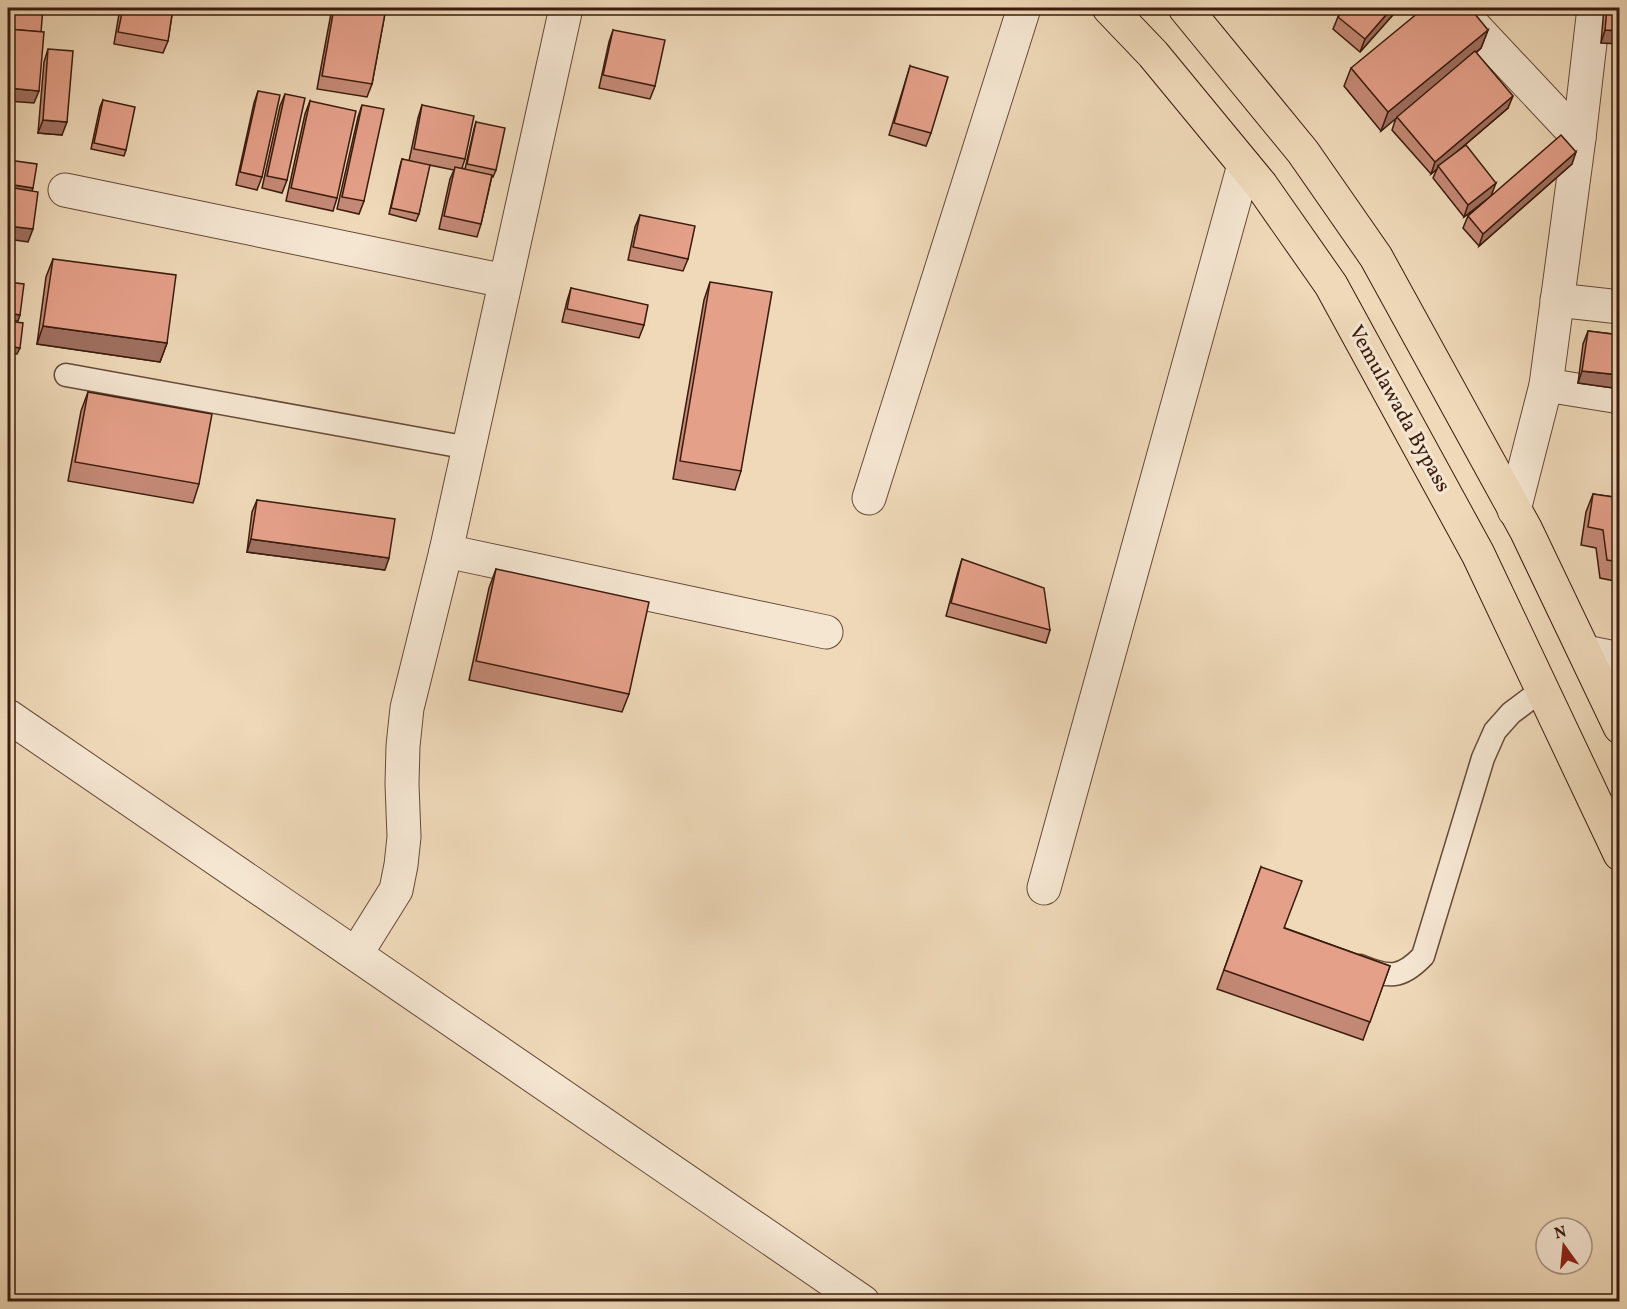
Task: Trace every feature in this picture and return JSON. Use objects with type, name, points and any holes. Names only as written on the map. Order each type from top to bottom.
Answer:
[{"type":"main road","name":"Vemulawada Bypass","points":[[1109,8],[1153,54],[1261,185],[1331,285],[1478,554],[1620,854]]},
{"type":"main road","points":[[1185,8],[1303,152],[1376,257],[1526,530],[1620,728]]},
{"type":"street","points":[[869,498],[1024,8]]},
{"type":"street","points":[[1457,8],[1579,138]]},
{"type":"street","points":[[1514,510],[1546,385],[1594,8]]},
{"type":"street","points":[[356,954],[396,890],[402,865],[404,837],[402,784],[407,708],[446,551],[506,281],[558,9]]},
{"type":"street","points":[[1044,888],[1244,165]]},
{"type":"street","points":[[64,190],[506,281]]},
{"type":"street","points":[[1557,300],[1620,307]]},
{"type":"street","points":[[1546,385],[1620,397]]},
{"type":"street","points":[[446,551],[826,633]]},
{"type":"street","points":[[1584,652],[1620,659]]},
{"type":"street","points":[[8,716],[863,1302]]},
{"type":"lane","points":[[66,375],[469,448]]},
{"type":"lane","points":[[1337,957],[1377,973],[1396,974],[1410,970],[1423,956],[1483,758],[1495,731],[1511,713],[1543,689]]},
{"type":"building","points":[[8,8],[43,8],[41,32],[8,29]]},
{"type":"building","points":[[123,8],[173,8],[168,41],[118,32]]},
{"type":"building","points":[[334,8],[386,8],[372,84],[322,76]]},
{"type":"building","points":[[1346,8],[1392,8],[1365,39],[1338,17]]},
{"type":"building","points":[[1424,8],[1470,8],[1488,30],[1388,112],[1351,68]]},
{"type":"building","points":[[1607,8],[1620,8],[1620,31],[1605,30]]},
{"type":"building","points":[[8,29],[44,32],[39,91],[8,88]]},
{"type":"building","points":[[613,30],[665,40],[655,86],[603,75]]},
{"type":"building","points":[[48,49],[73,51],[67,122],[43,120]]},
{"type":"building","points":[[1475,51],[1513,96],[1435,162],[1397,117]]},
{"type":"building","points":[[910,66],[948,77],[931,133],[894,123]]},
{"type":"building","points":[[258,91],[280,95],[262,177],[240,172]]},
{"type":"building","points":[[285,94],[305,98],[287,180],[267,176]]},
{"type":"building","points":[[103,100],[135,107],[126,150],[94,143]]},
{"type":"building","points":[[310,101],[356,111],[337,198],[291,188]]},
{"type":"building","points":[[362,105],[384,109],[364,201],[342,197]]},
{"type":"building","points":[[422,105],[474,116],[465,159],[414,149]]},
{"type":"building","points":[[476,122],[505,128],[496,170],[467,164]]},
{"type":"building","points":[[1561,135],[1576,152],[1483,234],[1468,216]]},
{"type":"building","points":[[1466,145],[1496,183],[1468,205],[1438,166]]},
{"type":"building","points":[[402,159],[430,165],[419,214],[391,208]]},
{"type":"building","points":[[8,160],[37,164],[33,188],[8,184]]},
{"type":"building","points":[[455,167],[492,175],[481,224],[444,216]]},
{"type":"building","points":[[8,187],[38,192],[33,229],[8,226]]},
{"type":"building","points":[[640,215],[695,226],[688,259],[633,247]]},
{"type":"building","points":[[53,259],[176,275],[167,343],[43,326]]},
{"type":"building","points":[[8,282],[24,284],[20,315],[8,313]]},
{"type":"building","points":[[710,282],[772,292],[741,471],[680,461]]},
{"type":"building","points":[[571,288],[648,305],[644,325],[567,309]]},
{"type":"building","points":[[8,321],[23,323],[20,348],[8,346]]},
{"type":"building","points":[[1588,331],[1620,335],[1620,375],[1582,371]]},
{"type":"building","points":[[88,392],[212,414],[199,484],[75,462]]},
{"type":"building","points":[[1593,494],[1620,498],[1620,562],[1607,560],[1603,530],[1588,527]]},
{"type":"building","points":[[257,500],[395,519],[389,558],[251,539]]},
{"type":"building","points":[[962,559],[1044,588],[1050,630],[951,603]]},
{"type":"building","points":[[496,569],[649,602],[629,694],[476,661]]},
{"type":"building","points":[[1261,867],[1302,881],[1284,928],[1390,966],[1370,1022],[1224,970]]}]
